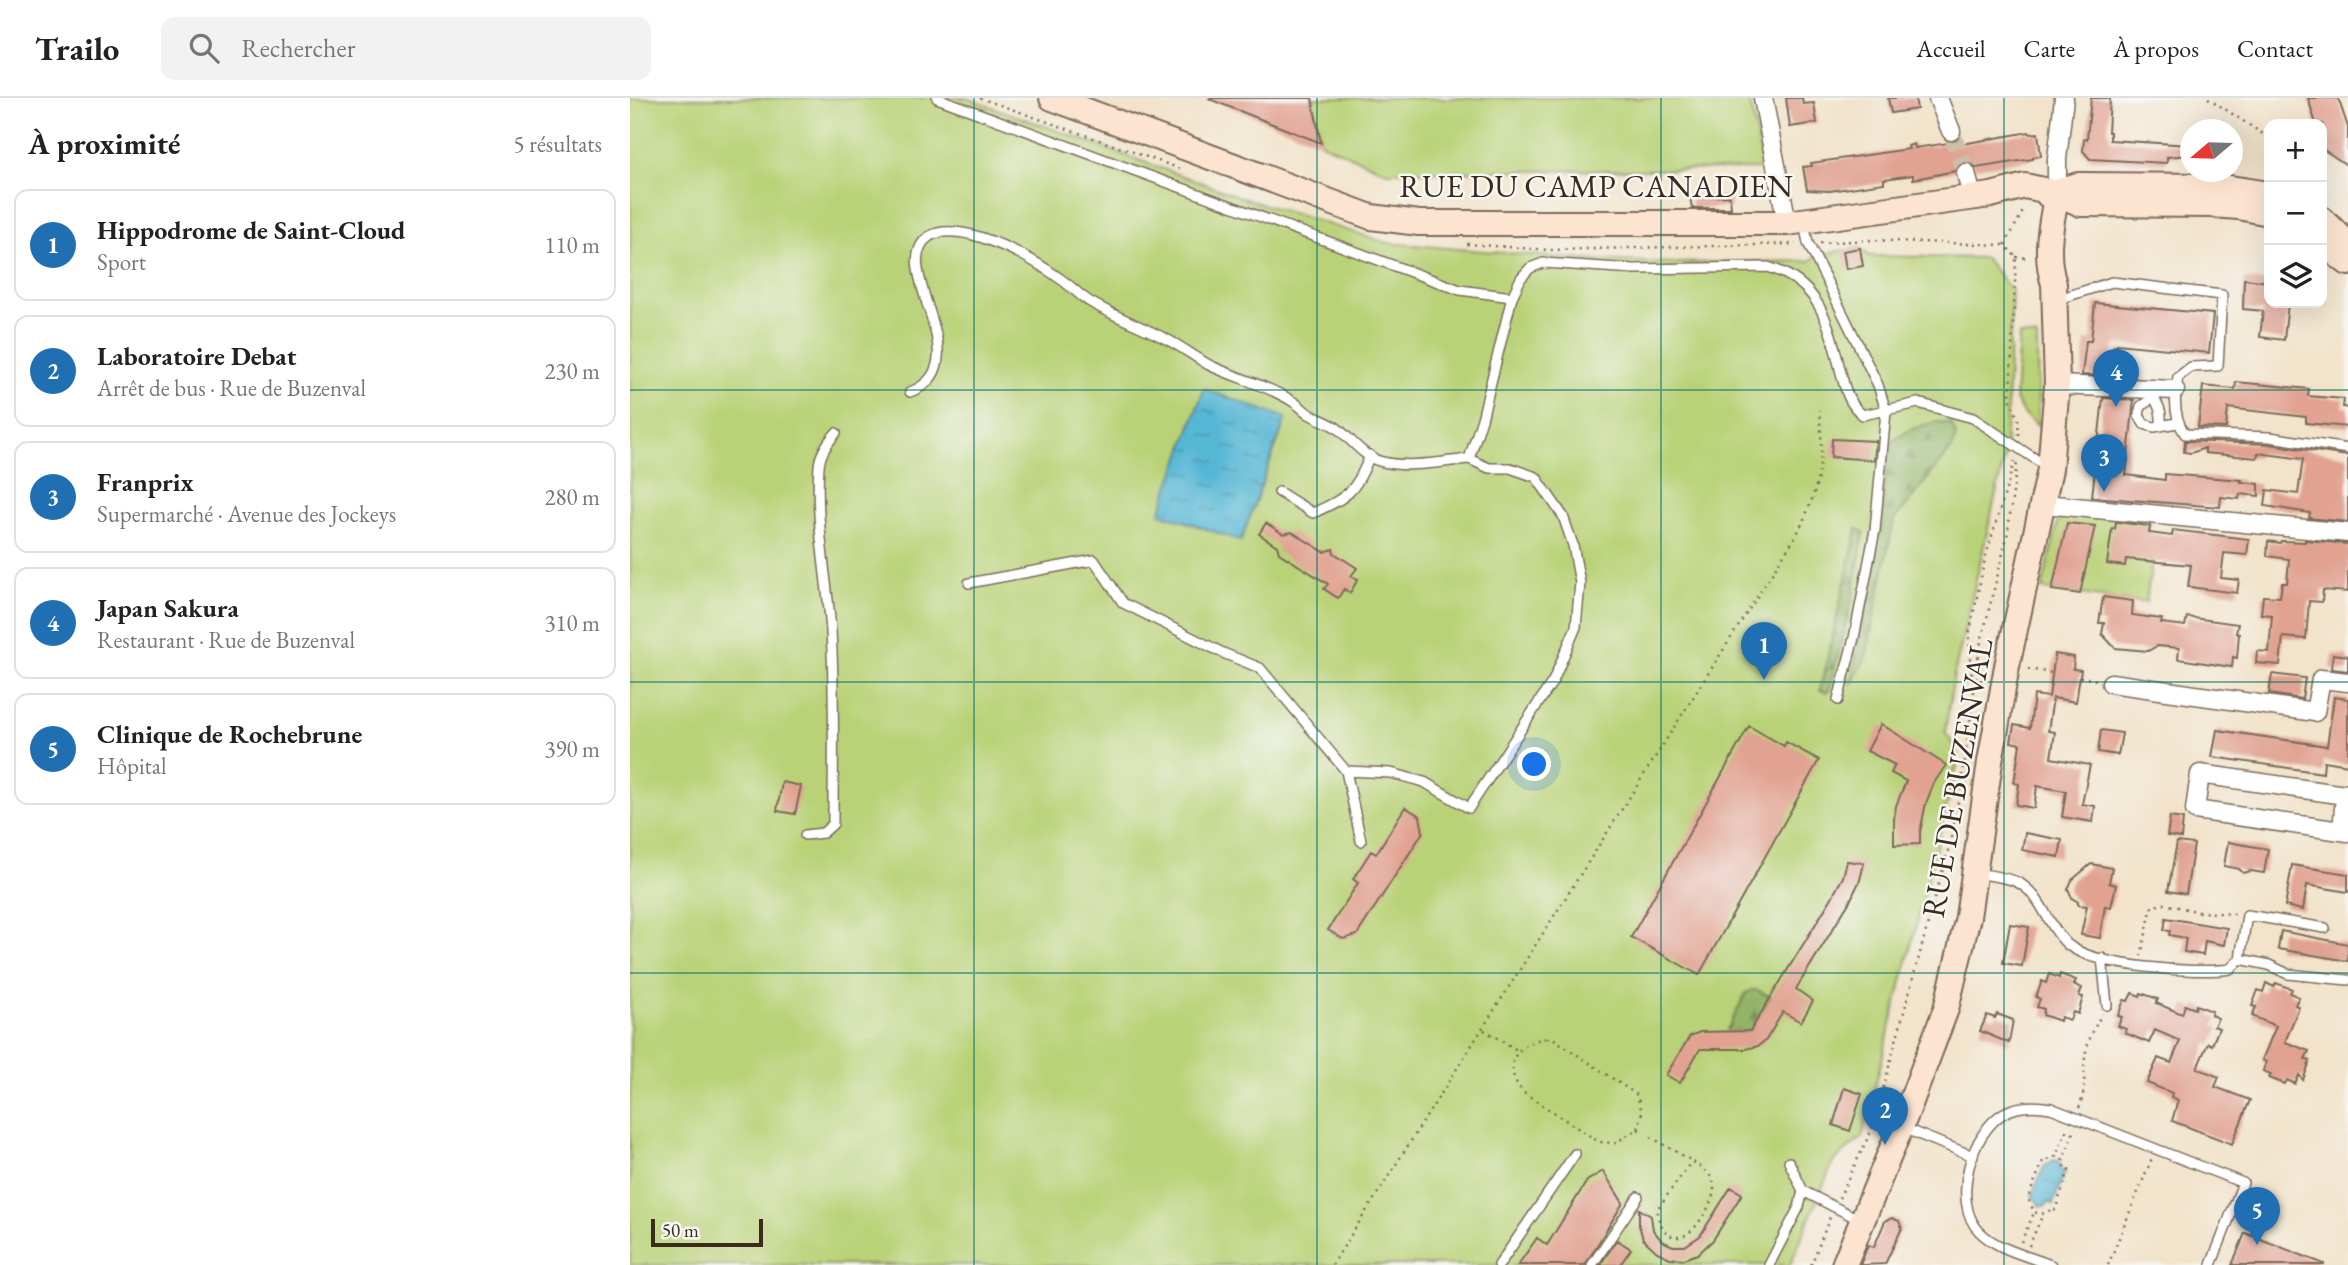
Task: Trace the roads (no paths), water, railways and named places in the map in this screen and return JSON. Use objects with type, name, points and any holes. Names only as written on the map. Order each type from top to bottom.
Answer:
[{"type":"main road","name":"RUE DU CAMP CANADIEN","points":[[1055,99],[1371,217],[1419,223],[1797,233],[1976,188],[2025,186],[2057,193],[2081,204],[2212,205],[2264,213]]},
{"type":"main road","points":[[2057,193],[2078,185],[2217,186],[2264,193]]},
{"type":"main road","name":"RUE DE BUZENVAL","points":[[1844,1265],[1947,1009],[1968,917],[2007,666],[2050,469],[2057,385],[2054,292],[2049,269],[2048,240],[2057,193]]},
{"type":"main road","points":[[2327,224],[2348,244]]},
{"type":"main road","points":[[2325,245],[2348,263]]},
{"type":"street","points":[[1762,98],[1797,233]]},
{"type":"street","points":[[1938,98],[1951,131]]},
{"type":"street","name":"RUE DE BUZENVAL","points":[[2057,193],[2057,159],[2064,98]]},
{"type":"street","points":[[2057,385],[2146,396],[2175,390]]},
{"type":"street","points":[[2044,504],[2348,533]]},
{"type":"street","points":[[2111,682],[2315,712],[2321,679],[2348,682]]},
{"type":"street","points":[[2200,774],[2346,794],[2345,832],[2195,810],[2200,774]]},
{"type":"lane","points":[[937,98],[1451,286],[1512,297]]},
{"type":"lane","points":[[911,392],[925,383],[938,365],[932,316],[920,283],[917,263],[921,248],[929,237],[940,233],[963,233],[987,239],[1026,257],[1061,279],[1091,303],[1171,341],[1209,364],[1292,400],[1308,414],[1336,428],[1377,460],[1405,465],[1469,459],[1489,468],[1510,468],[1536,477],[1563,516],[1573,545],[1580,583],[1576,627],[1553,681],[1469,808],[1424,782],[1391,773],[1346,771]]},
{"type":"lane","points":[[1797,233],[1878,385],[1885,411],[1875,530],[1854,638],[1838,700]]},
{"type":"lane","points":[[1469,459],[1482,419],[1512,297],[1521,278],[1530,268],[1543,263],[1634,268],[1768,267],[1776,270],[1799,280],[1828,324],[1844,386],[1853,408],[1863,415],[1918,403],[1973,418],[2050,469]]},
{"type":"lane","points":[[2054,292],[2112,282],[2222,295],[2218,366],[2191,368],[2178,377],[2175,390],[2177,423],[2185,434],[2270,437],[2348,449]]},
{"type":"lane","points":[[2161,420],[2162,412],[2153,395],[2146,396],[2139,415],[2144,424],[2154,427],[2177,423]]},
{"type":"lane","points":[[805,835],[823,833],[833,824],[832,649],[820,543],[819,463],[827,444],[836,433]]},
{"type":"lane","points":[[1279,492],[1313,513],[1337,502],[1358,485],[1370,455]]},
{"type":"lane","points":[[969,583],[1094,560],[1122,603],[1223,653],[1260,668],[1346,771],[1361,841]]},
{"type":"lane","points":[[1974,872],[2016,881],[2030,890],[2055,933],[2070,947],[2086,955],[2139,966],[2179,972],[2230,969],[2240,959],[2247,915],[2325,928]]},
{"type":"lane","points":[[2102,958],[2106,1005]]},
{"type":"lane","points":[[2240,959],[2269,965],[2288,974],[2348,980]]},
{"type":"lane","points":[[2051,1265],[1994,1242],[1979,1233],[1969,1219],[1964,1201],[1965,1184],[1973,1156],[1986,1130],[2006,1112],[2036,1105],[2243,1183],[2211,1265]]},
{"type":"lane","points":[[1901,1127],[1973,1156]]},
{"type":"lane","points":[[1500,1265],[1575,1154]]},
{"type":"lane","points":[[1789,1162],[1803,1191],[1862,1221]]},
{"type":"lane","points":[[1769,1265],[1799,1207],[1803,1191]]},
{"type":"lane","points":[[1592,1265],[1638,1197]]},
{"type":"water","points":[[1204,389],[1286,418],[1241,541],[1160,513]]},
{"type":"water","points":[[2053,1160],[2059,1161],[2061,1170],[2065,1172],[2053,1204],[2049,1202],[2040,1206],[2032,1195],[2045,1164],[2048,1165]]},
{"type":"tunnel","points":[[1951,131],[1966,173]]},
{"type":"place","name":"Japan Sakura","points":[[2116,407]]},
{"type":"place","name":"Franprix","points":[[2104,492]]},
{"type":"place","name":"Hippodrome de Saint-Cloud","points":[[1764,680]]},
{"type":"place","name":"Laboratoire Debat","points":[[1885,1145]]},
{"type":"place","name":"Clinique de Rochebrune","points":[[2257,1245]]}]
